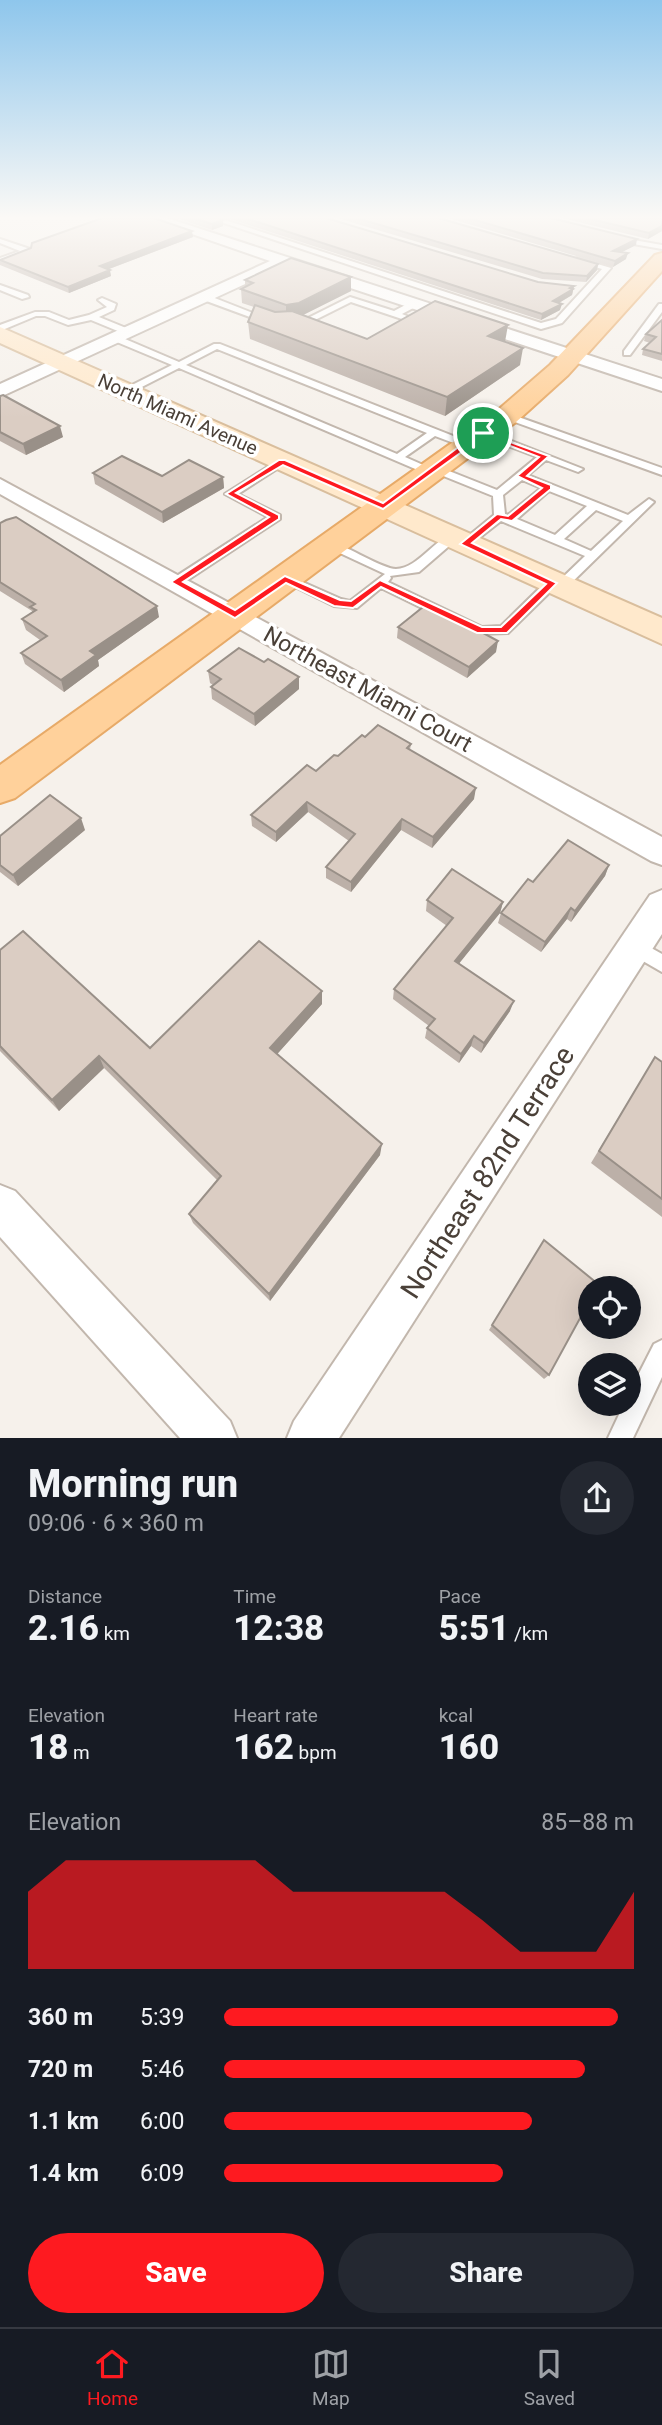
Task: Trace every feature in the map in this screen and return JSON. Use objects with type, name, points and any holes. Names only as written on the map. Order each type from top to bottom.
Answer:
[{"type":"main road","points":[[0,787],[507,416],[573,356],[639,284]]},
{"type":"main road","name":"North Miami Avenue","points":[[0,334],[662,632]]},
{"type":"street","points":[[0,391],[232,284]]},
{"type":"street","points":[[353,284],[662,384]]},
{"type":"street","name":"Northeast Miami Court","points":[[0,485],[662,852]]},
{"type":"street","name":"Northeast 82nd Terrace","points":[[311,1438],[648,956],[662,905]]},
{"type":"street","points":[[0,1206],[212,1438]]},
{"type":"lane","points":[[413,284],[541,326],[559,321],[594,284]]},
{"type":"lane","points":[[0,287],[25,297]]},
{"type":"lane","points":[[578,287],[591,288]]},
{"type":"lane","points":[[204,297],[280,325]]},
{"type":"lane","points":[[293,323],[306,321],[350,299],[415,321],[394,333]]},
{"type":"lane","points":[[0,328],[35,314],[46,314],[68,323],[92,317],[111,308],[112,304],[102,300]]},
{"type":"lane","points":[[395,314],[414,304]]},
{"type":"lane","points":[[627,353],[662,306]]},
{"type":"lane","points":[[92,317],[178,366],[398,458],[498,494]]},
{"type":"lane","points":[[306,321],[317,325]]},
{"type":"lane","points":[[127,391],[218,345],[435,432],[545,456],[578,469]]},
{"type":"lane","points":[[507,416],[662,472]]},
{"type":"lane","points":[[398,458],[435,432]]},
{"type":"lane","points":[[498,494],[545,456]]},
{"type":"lane","points":[[176,582],[276,517],[230,494],[282,461]]},
{"type":"lane","points":[[521,476],[548,493],[586,508],[630,520]]},
{"type":"lane","points":[[285,579],[338,603],[353,605],[392,573],[415,569],[459,541],[520,511],[530,502],[548,493]]},
{"type":"lane","points":[[498,494],[505,518]]},
{"type":"lane","points":[[530,502],[542,507]]},
{"type":"lane","points":[[380,583],[480,631],[504,630],[649,502]]},
{"type":"lane","points":[[556,540],[561,528],[586,508]]},
{"type":"lane","points":[[520,511],[532,516]]},
{"type":"lane","points":[[505,518],[592,555]]},
{"type":"lane","points":[[331,545],[392,573]]},
{"type":"lane","points":[[621,1438],[662,1352]]},
{"type":"building","points":[[251,284],[337,284],[299,303],[286,305],[241,289]]},
{"type":"building","points":[[450,284],[574,286],[553,301],[562,304],[542,314]]},
{"type":"building","points":[[435,301],[508,325],[488,336],[523,348],[447,397],[248,322],[255,305],[275,312],[292,311],[367,339]]},
{"type":"building","points":[[662,320],[662,354],[643,349],[656,337],[646,334]]},
{"type":"building","points":[[3,395],[60,426],[23,444],[0,432],[0,396]]},
{"type":"building","points":[[122,456],[162,476],[189,460],[223,477],[162,512],[93,473]]},
{"type":"building","points":[[16,517],[157,606],[90,651],[96,655],[61,680],[21,653],[47,636],[22,619],[36,610],[30,607],[35,604],[0,582],[0,523]]},
{"type":"building","points":[[428,603],[498,641],[469,667],[398,627]]},
{"type":"building","points":[[239,648],[264,662],[268,659],[299,677],[254,714],[211,687],[221,679],[208,671]]},
{"type":"building","points":[[378,725],[411,744],[407,748],[476,788],[433,837],[402,819],[351,882],[326,867],[355,834],[307,802],[276,832],[251,815],[307,765],[316,771],[334,755],[338,756]]},
{"type":"building","points":[[50,795],[81,818],[13,875],[0,865],[0,836]]},
{"type":"building","points":[[568,840],[609,865],[575,911],[571,908],[545,942],[501,913],[528,879],[533,882]]},
{"type":"building","points":[[452,869],[503,902],[455,961],[514,1001],[484,1043],[474,1036],[461,1054],[427,1028],[435,1019],[394,989],[453,918],[427,900]]},
{"type":"building","points":[[23,931],[150,1048],[259,941],[322,991],[270,1048],[382,1144],[269,1294],[189,1214],[221,1176],[99,1056],[52,1100],[0,1046],[0,950]]},
{"type":"building","points":[[655,1057],[662,1062],[662,1199],[599,1151]]},
{"type":"building","points":[[544,1240],[588,1276],[578,1276],[578,1322],[549,1375],[492,1325]]},
{"type":"route","points":[[483,433],[545,456],[521,476],[548,487],[509,520],[500,516],[465,544],[552,583],[504,630],[480,631],[380,583],[353,605],[338,603],[285,579],[235,615],[176,582],[276,517],[230,494],[282,461],[383,507],[483,433]]}]
